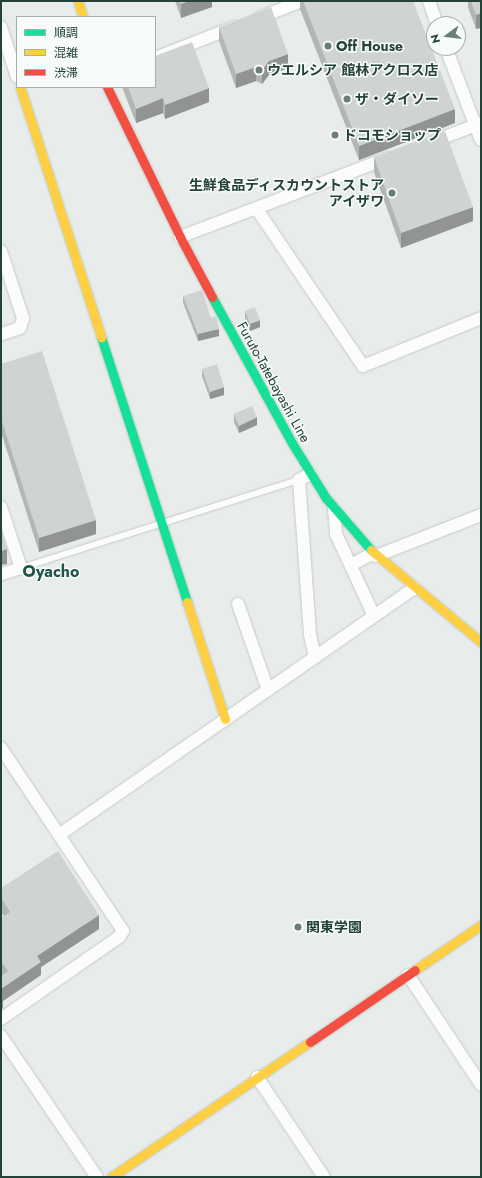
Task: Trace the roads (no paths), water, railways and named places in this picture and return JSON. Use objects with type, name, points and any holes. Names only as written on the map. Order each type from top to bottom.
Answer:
[{"type":"street","points":[[78,1],[83,16]]},
{"type":"street","points":[[156,58],[301,1]]},
{"type":"street","points":[[429,1],[435,16]]},
{"type":"street","points":[[1,27],[16,74]]},
{"type":"street","points":[[449,56],[478,124],[481,140]]},
{"type":"street","points":[[20,88],[160,524],[225,719]]},
{"type":"street","name":"Furuto-Tatebayashi Line","points":[[107,88],[180,237],[310,474],[334,509],[376,556],[481,642]]},
{"type":"street","points":[[417,147],[478,124]]},
{"type":"street","points":[[180,237],[402,153]]},
{"type":"street","points":[[256,208],[363,366],[481,318]]},
{"type":"street","points":[[1,250],[5,277],[23,318],[20,328],[1,334]]},
{"type":"street","points":[[310,474],[299,480],[310,635],[315,657]]},
{"type":"street","points":[[1,507],[21,568],[1,574]]},
{"type":"street","points":[[334,509],[336,534],[374,616]]},
{"type":"street","points":[[351,565],[370,555],[376,556],[481,515]]},
{"type":"street","points":[[59,835],[415,588]]},
{"type":"street","points":[[238,604],[268,690]]},
{"type":"street","points":[[1,748],[122,927],[122,934],[1,1020]]},
{"type":"street","points":[[111,1177],[481,926]]},
{"type":"street","points":[[408,975],[481,1085]]},
{"type":"street","points":[[1,1036],[97,1177]]},
{"type":"street","points":[[257,1077],[324,1177]]},
{"type":"lane","points":[[21,568],[299,480]]},
{"type":"place","name":"Off House","points":[[328,46]]},
{"type":"place","name":"ウエルシア 館林アクロス店","points":[[259,70]]},
{"type":"place","name":"ザ・ダイソー","points":[[347,99]]},
{"type":"place","name":"ドコモショップ","points":[[335,135]]},
{"type":"place","name":"生鮮食品ディスカウントストア アイザワ","points":[[392,193]]},
{"type":"place","name":"関東学園","points":[[298,927]]},
{"type":"district","name":"Oyacho","points":[[51,572]]}]
